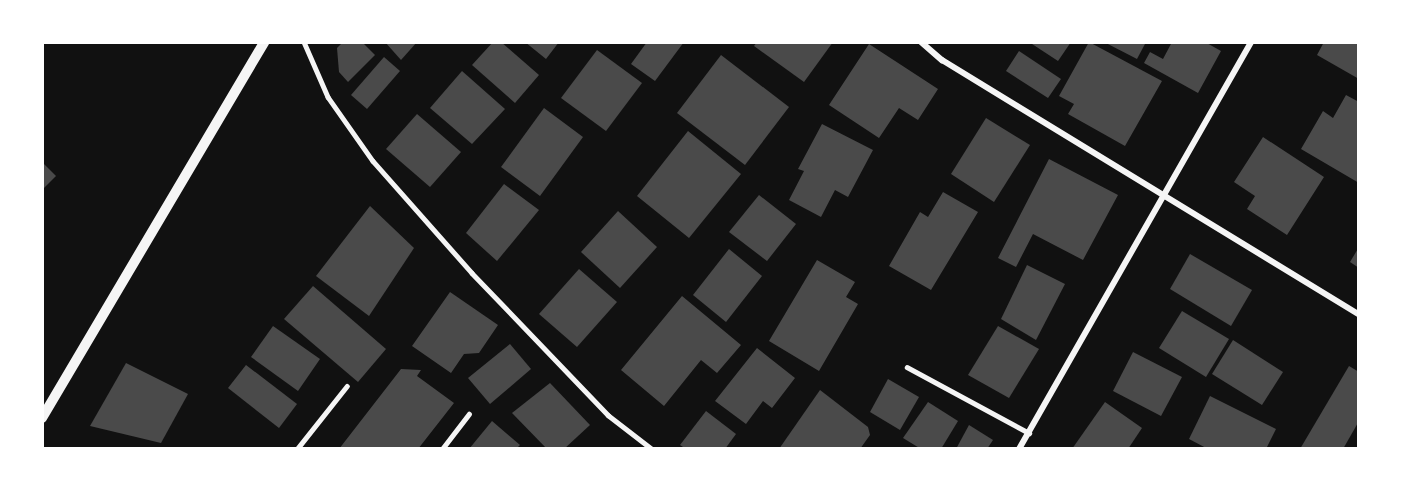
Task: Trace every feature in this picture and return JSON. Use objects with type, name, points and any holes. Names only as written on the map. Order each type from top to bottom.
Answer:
[{"type":"street","points":[[42,418],[264,42]]},
{"type":"street","points":[[921,42],[942,60],[1359,315]]},
{"type":"street","points":[[1019,449],[1251,42]]},
{"type":"lane","points":[[304,42],[328,98],[373,161],[472,273],[608,415],[652,449]]},
{"type":"lane","points":[[907,367],[1029,433]]},
{"type":"lane","points":[[297,449],[347,387]]},
{"type":"lane","points":[[442,449],[469,414]]},
{"type":"building","points":[[343,42],[362,42],[375,55],[348,82],[339,72],[337,48]]},
{"type":"building","points":[[385,42],[417,42],[401,60]]},
{"type":"building","points":[[493,42],[501,42],[539,75],[515,103],[472,65]]},
{"type":"building","points":[[525,42],[559,42],[546,59]]},
{"type":"building","points":[[647,42],[684,42],[655,81],[631,64]]},
{"type":"building","points":[[757,42],[833,42],[804,82],[754,46]]},
{"type":"building","points":[[1029,42],[1071,42],[1058,61]]},
{"type":"building","points":[[1089,42],[1162,81],[1125,146],[1068,114],[1074,104],[1059,96]]},
{"type":"building","points":[[1104,42],[1146,42],[1137,59]]},
{"type":"building","points":[[1172,42],[1205,42],[1221,51],[1198,93],[1144,63],[1150,52],[1163,59]]},
{"type":"building","points":[[1324,42],[1359,42],[1359,79],[1317,55]]},
{"type":"building","points":[[869,44],[938,89],[918,120],[899,108],[879,138],[829,105]]},
{"type":"building","points":[[597,50],[642,83],[606,131],[561,98]]},
{"type":"building","points":[[1019,51],[1061,79],[1048,98],[1006,71]]},
{"type":"building","points":[[721,55],[789,107],[745,165],[677,113]]},
{"type":"building","points":[[384,57],[400,71],[367,109],[351,95]]},
{"type":"building","points":[[462,71],[505,109],[472,144],[430,108]]},
{"type":"building","points":[[1346,95],[1359,102],[1359,183],[1301,149],[1323,111],[1333,118]]},
{"type":"building","points":[[544,108],[583,137],[540,196],[501,167]]},
{"type":"building","points":[[417,114],[461,152],[430,187],[386,149]]},
{"type":"building","points":[[986,118],[1030,145],[994,202],[951,174]]},
{"type":"building","points":[[822,124],[873,150],[848,197],[835,190],[821,217],[789,200],[804,171],[798,169]]},
{"type":"building","points":[[688,131],[741,174],[689,238],[637,196]]},
{"type":"building","points":[[1263,137],[1324,177],[1287,235],[1247,209],[1255,196],[1234,182]]},
{"type":"building","points":[[1049,159],[1118,195],[1083,260],[1033,234],[1016,267],[998,258]]},
{"type":"building","points":[[42,162],[56,176],[42,190]]},
{"type":"building","points":[[504,184],[539,210],[497,261],[466,233]]},
{"type":"building","points":[[943,192],[978,212],[931,290],[889,266],[920,212],[928,217]]},
{"type":"building","points":[[759,195],[796,224],[767,261],[729,232]]},
{"type":"building","points":[[370,206],[414,248],[369,316],[316,276]]},
{"type":"building","points":[[618,211],[657,247],[620,288],[581,252]]},
{"type":"building","points":[[1359,247],[1359,268],[1350,262]]},
{"type":"building","points":[[729,249],[762,276],[726,322],[693,295]]},
{"type":"building","points":[[1190,254],[1252,290],[1231,326],[1170,289]]},
{"type":"building","points":[[817,260],[855,282],[846,297],[858,304],[819,371],[769,341]]},
{"type":"building","points":[[1027,265],[1065,284],[1036,340],[1001,319]]},
{"type":"building","points":[[579,269],[617,302],[577,347],[539,314]]},
{"type":"building","points":[[313,286],[386,349],[358,382],[284,319]]},
{"type":"building","points":[[450,292],[498,325],[479,353],[464,354],[451,373],[412,346]]},
{"type":"building","points":[[682,296],[741,345],[717,373],[701,360],[664,406],[621,370]]},
{"type":"building","points":[[1182,311],[1229,339],[1206,377],[1159,348]]},
{"type":"building","points":[[273,326],[320,359],[298,391],[251,357]]},
{"type":"building","points":[[998,326],[1039,349],[1009,398],[968,375]]},
{"type":"building","points":[[1233,340],[1283,372],[1262,405],[1212,374]]},
{"type":"building","points":[[510,344],[531,369],[490,404],[468,378]]},
{"type":"building","points":[[757,348],[795,378],[772,408],[763,401],[746,424],[715,401]]},
{"type":"building","points":[[1133,352],[1182,377],[1161,416],[1113,391]]},
{"type":"building","points":[[126,363],[188,394],[161,443],[90,426]]},
{"type":"building","points":[[246,365],[297,404],[279,428],[228,388]]},
{"type":"building","points":[[1349,366],[1359,372],[1359,421],[1343,449],[1300,449]]},
{"type":"building","points":[[401,369],[421,370],[417,376],[454,403],[418,449],[339,449]]},
{"type":"building","points":[[888,379],[919,397],[900,430],[870,412]]},
{"type":"building","points":[[550,383],[590,425],[564,449],[547,449],[512,413]]},
{"type":"building","points":[[820,390],[868,427],[870,435],[860,449],[779,449]]},
{"type":"building","points":[[1210,396],[1276,429],[1266,449],[1208,449],[1189,439]]},
{"type":"building","points":[[928,402],[958,421],[941,449],[921,449],[903,438]]},
{"type":"building","points":[[1105,402],[1142,428],[1128,449],[1072,449]]},
{"type":"building","points":[[706,411],[736,434],[725,449],[686,449],[680,445]]},
{"type":"building","points":[[492,421],[520,445],[516,449],[469,449]]},
{"type":"building","points":[[969,425],[993,440],[987,449],[956,449]]}]
